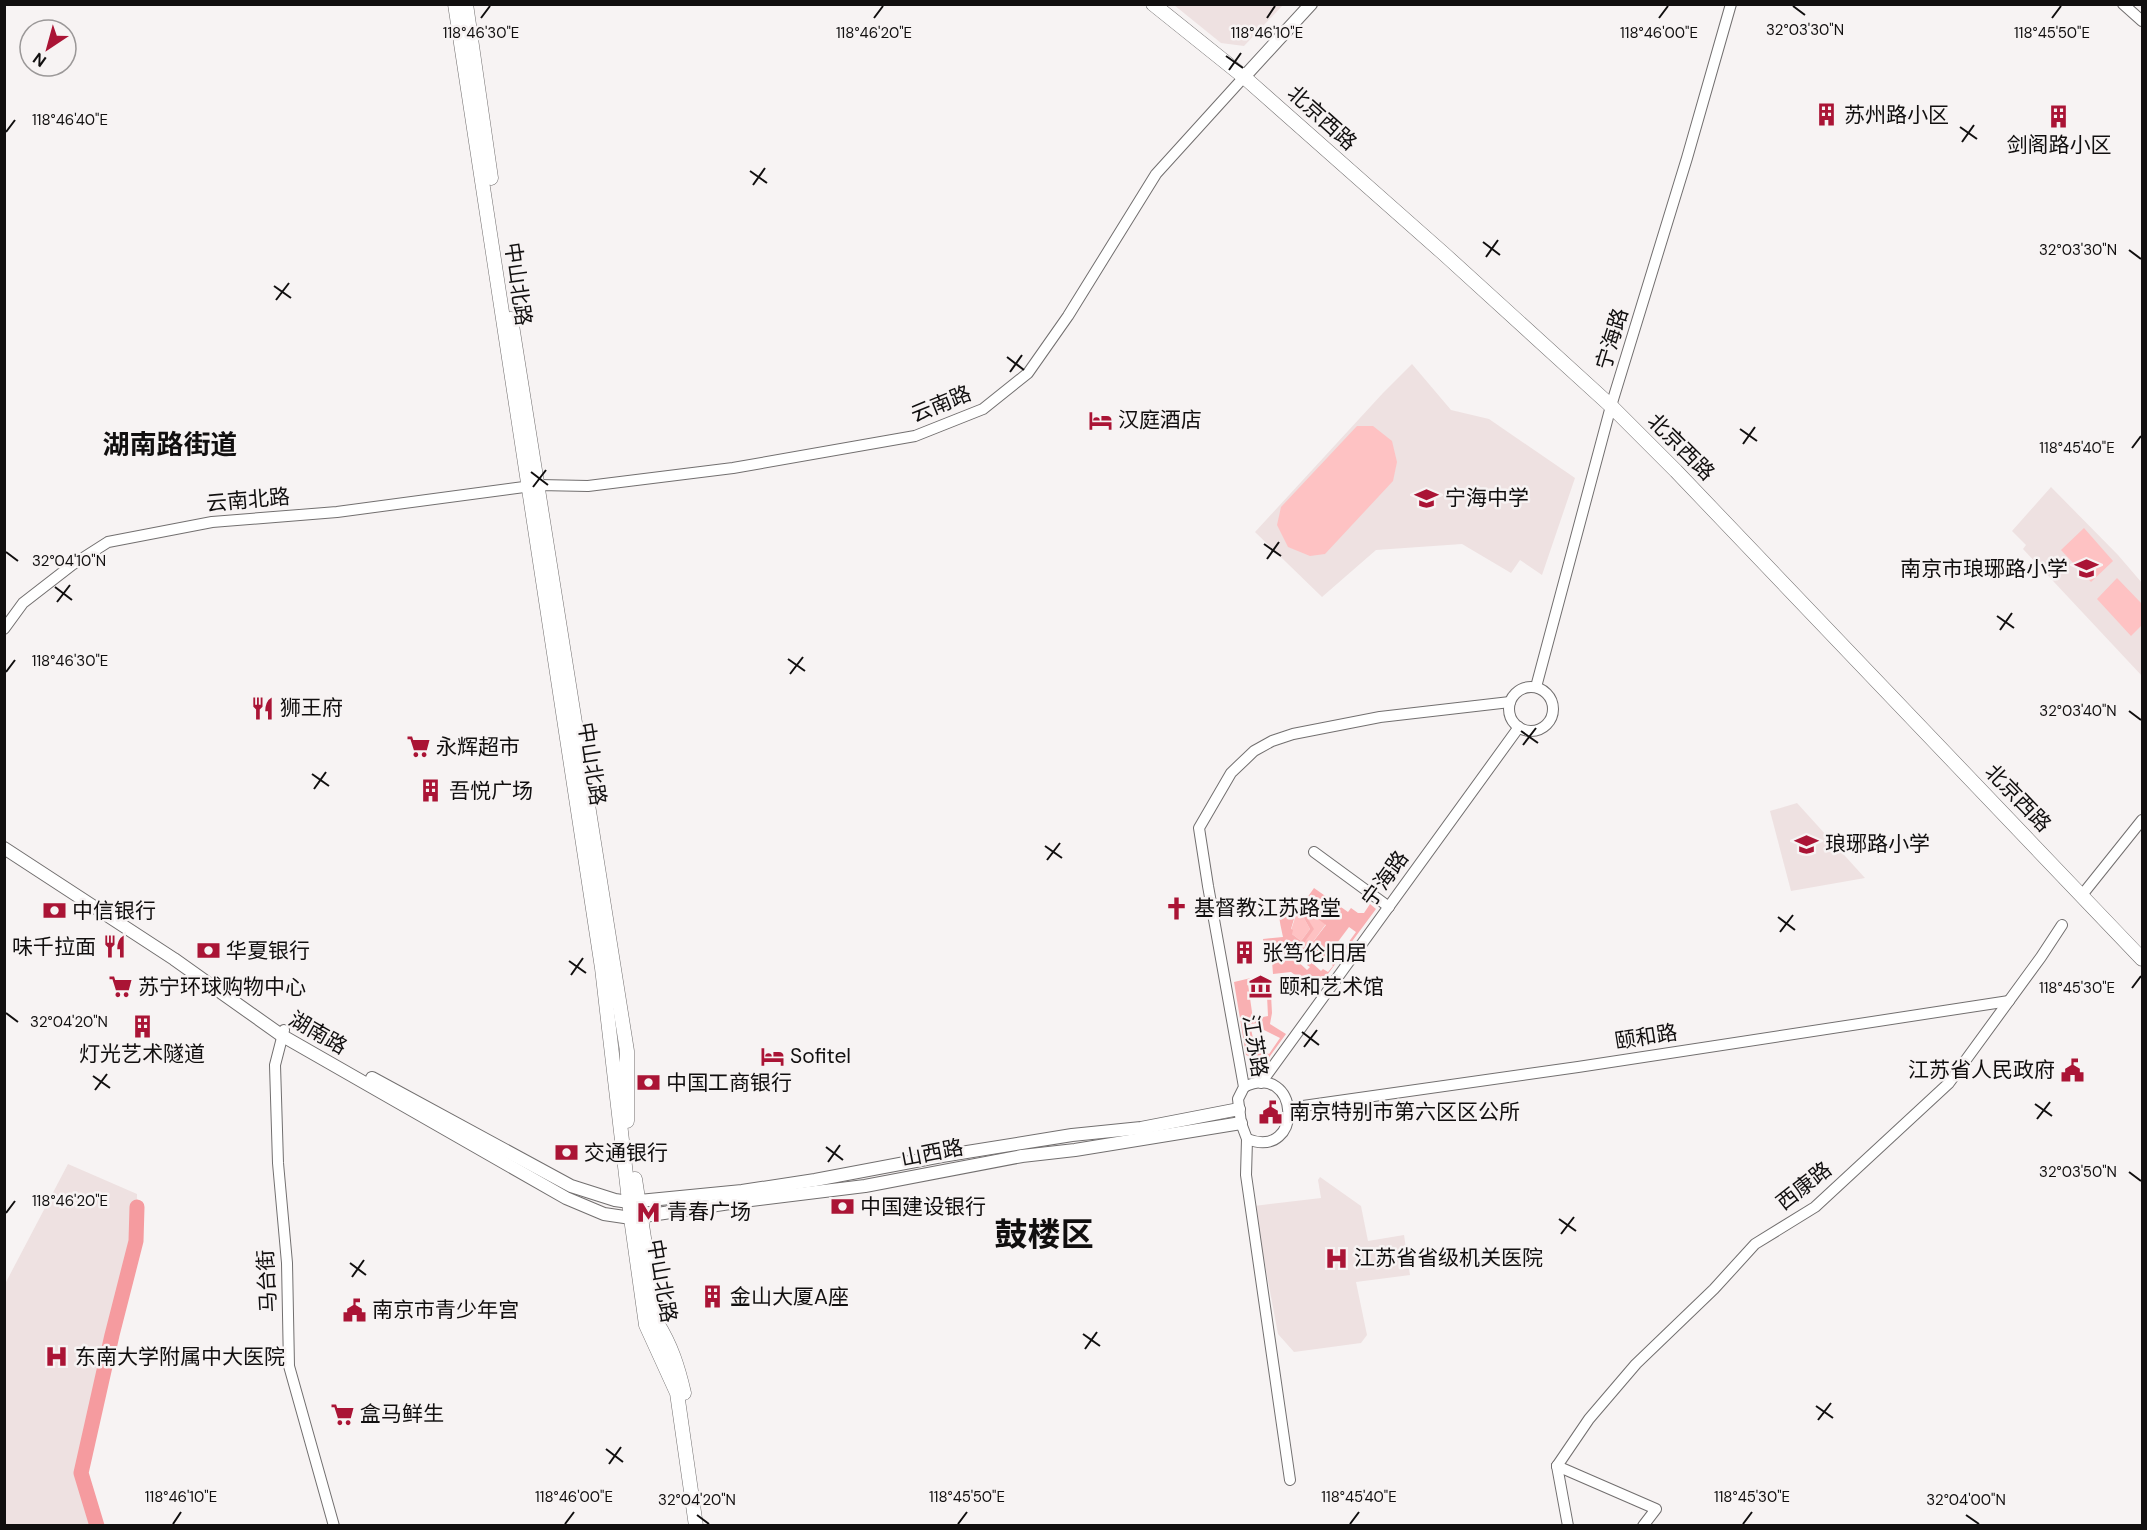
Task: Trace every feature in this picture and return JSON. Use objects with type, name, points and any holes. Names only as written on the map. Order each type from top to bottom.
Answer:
[{"type":"main road","name":"中山北路","points":[[455,4],[534,487]]},
{"type":"main road","name":"中山北路","points":[[466,4],[634,1202],[646,1325],[677,1393],[696,1526]]},
{"type":"main road","name":"北京西路","points":[[1153,4],[1244,77],[1611,406],[1676,471],[2142,959]]},
{"type":"main road","points":[[1244,77],[1311,4]]},
{"type":"main road","name":"湖南路","points":[[4,838],[177,952],[283,1033],[572,1186],[615,1200],[634,1202]]},
{"type":"main road","name":"湖南路","points":[[4,848],[283,1033],[566,1198],[604,1214],[636,1217]]},
{"type":"main road","name":"山西路","points":[[634,1202],[804,1182],[942,1156],[1061,1137],[1141,1128],[1239,1109]]},
{"type":"main road","name":"山西路","points":[[636,1217],[865,1186],[1022,1156],[1075,1150],[1241,1123]]},
{"type":"main road","name":"中山北路","points":[[636,1217],[657,1323],[677,1364],[683,1392],[702,1526]]},
{"type":"street","name":"宁海路","points":[[1536,687],[1611,406],[1684,170],[1731,4]]},
{"type":"street","points":[[2123,4],[2142,21]]},
{"type":"street","name":"云南路","points":[[534,487],[588,486],[800,458],[915,436],[983,409],[1028,373],[1068,316],[1156,174],[1244,77]]},
{"type":"street","name":"云南北路","points":[[4,629],[23,603],[72,565],[108,542],[212,522],[336,512],[534,487]]},
{"type":"street","points":[[1536,687],[1550,698],[1553,711],[1551,718],[1547,724],[1534,730],[1519,727],[1510,716],[1510,702],[1513,696],[1523,688],[1536,687]]},
{"type":"street","name":"江苏路","points":[[1290,1480],[1246,1174],[1247,1139],[1241,1123],[1238,1099],[1244,1087],[1199,828],[1231,773],[1254,751],[1272,741],[1293,734],[1380,717],[1510,702]]},
{"type":"street","name":"宁海路","points":[[1261,1083],[1519,727]]},
{"type":"street","points":[[2082,895],[2142,819]]},
{"type":"street","points":[[1314,852],[1389,907]]},
{"type":"street","name":"西康路","points":[[1557,1466],[1589,1419],[1636,1364],[1714,1289],[1755,1244],[1815,1207],[1949,1083],[2062,925]]},
{"type":"street","name":"颐和路","points":[[1289,1108],[1590,1066],[2009,1001]]},
{"type":"street","name":"马台街","points":[[283,1033],[275,1065],[278,1163],[287,1263],[289,1366],[334,1526]]},
{"type":"street","points":[[1244,1087],[1261,1083],[1270,1084],[1286,1098],[1289,1108],[1288,1123],[1278,1136],[1263,1142],[1247,1139]]},
{"type":"street","points":[[1557,1466],[1656,1509],[1642,1526]]},
{"type":"street","points":[[1557,1466],[1568,1526]]},
{"type":"shaded area","points":[[1174,5],[1283,5],[1244,46],[1221,43]]},
{"type":"shaded area","name":"宁海中学","points":[[1412,364],[1451,410],[1489,419],[1575,478],[1542,575],[1520,560],[1511,573],[1462,544],[1376,550],[1322,597],[1255,532]]},
{"type":"shaded area","points":[[1357,426],[1373,426],[1392,441],[1397,462],[1393,481],[1325,554],[1310,556],[1288,547],[1277,525],[1281,507]]},
{"type":"shaded area","name":"南京市琅琊路小学","points":[[2051,487],[2118,555],[2142,583],[2142,676],[2023,549],[2026,545],[2012,531]]},
{"type":"shaded area","points":[[2084,528],[2113,561],[2091,582],[2061,550]]},
{"type":"shaded area","points":[[2117,578],[2142,604],[2142,625],[2131,636],[2097,599]]},
{"type":"shaded area","name":"琅琊路小学","points":[[1797,803],[1865,878],[1791,891],[1770,811]]},
{"type":"shaded area","points":[[1314,888],[1348,912],[1351,908],[1358,913],[1364,913],[1370,904],[1376,909],[1316,990],[1291,972],[1273,974],[1272,961],[1285,959],[1283,949],[1278,946],[1264,948],[1263,939],[1283,937],[1279,910],[1285,895],[1290,899],[1284,907],[1295,915],[1292,934],[1301,941],[1310,929],[1300,911],[1297,912]],"holes":[[[1306,910],[1326,925],[1309,947],[1304,943],[1314,929],[1303,911]],[[1349,927],[1356,932],[1328,972],[1323,969],[1321,971],[1310,961],[1307,965],[1310,967],[1307,970],[1293,957],[1301,947],[1309,953],[1311,950],[1329,960],[1331,958],[1328,955]]]},
{"type":"shaded area","points":[[1306,910],[1326,924],[1309,947],[1303,943],[1313,929],[1303,911]]},
{"type":"shaded area","points":[[1300,911],[1310,929],[1301,941],[1292,934],[1291,930],[1297,912]]},
{"type":"shaded area","points":[[1255,977],[1256,982],[1248,984],[1253,1019],[1268,1016],[1267,996],[1271,995],[1270,1024],[1286,1034],[1265,1063],[1246,1055],[1234,982]],"holes":[[[1258,1023],[1260,1028],[1280,1038],[1269,1054],[1255,1048],[1250,1024]]]},
{"type":"shaded area","name":"东南大学附属中大医院","points":[[68,1164],[137,1194],[136,1241],[81,1473],[97,1525],[5,1525],[5,1284]]},
{"type":"shaded area","name":"江苏省省级机关医院","points":[[1320,1177],[1361,1206],[1368,1241],[1404,1235],[1410,1275],[1356,1282],[1367,1335],[1361,1343],[1294,1352],[1278,1334],[1254,1206],[1321,1198],[1318,1180]]},
{"type":"waterway","points":[[97,1526],[81,1473],[136,1241],[137,1207]]},
{"type":"place","name":"苏州路小区","points":[[1826,115]]},
{"type":"place","name":"剑阁路小区","points":[[2059,117]]},
{"type":"place","name":"汉庭酒店","points":[[1100,420]]},
{"type":"place","name":"宁海中学","points":[[1427,498]]},
{"type":"place","name":"南京市琅琊路小学","points":[[2086,569]]},
{"type":"place","name":"狮王府","points":[[262,708]]},
{"type":"place","name":"永辉超市","points":[[418,747]]},
{"type":"place","name":"吾悦广场","points":[[431,791]]},
{"type":"place","name":"琅琊路小学","points":[[1807,844]]},
{"type":"place","name":"基督教江苏路堂","points":[[1176,908]]},
{"type":"place","name":"中信银行","points":[[54,911]]},
{"type":"place","name":"味千拉面","points":[[114,947]]},
{"type":"place","name":"华夏银行","points":[[208,951]]},
{"type":"place","name":"张笃伦旧居","points":[[1244,953]]},
{"type":"place","name":"苏宁环球购物中心","points":[[120,987]]},
{"type":"place","name":"颐和艺术馆","points":[[1261,987]]},
{"type":"place","name":"灯光艺术隧道","points":[[142,1026]]},
{"type":"place","name":"Sofitel","points":[[772,1056]]},
{"type":"place","name":"江苏省人民政府","points":[[2073,1070]]},
{"type":"place","name":"中国工商银行","points":[[648,1083]]},
{"type":"place","name":"南京特别市第六区区公所","points":[[1271,1112]]},
{"type":"place","name":"交通银行","points":[[566,1153]]},
{"type":"place","name":"中国建设银行","points":[[842,1207]]},
{"type":"place","name":"青春广场","points":[[649,1212]]},
{"type":"place","name":"江苏省省级机关医院","points":[[1336,1258]]},
{"type":"place","name":"金山大厦A座","points":[[712,1297]]},
{"type":"place","name":"南京市青少年宫","points":[[354,1310]]},
{"type":"place","name":"东南大学附属中大医院","points":[[57,1357]]},
{"type":"place","name":"盒马鲜生","points":[[342,1414]]},
{"type":"district","name":"湖南路街道","points":[[170,444]]},
{"type":"district","name":"鼓楼区","points":[[1044,1234]]}]
